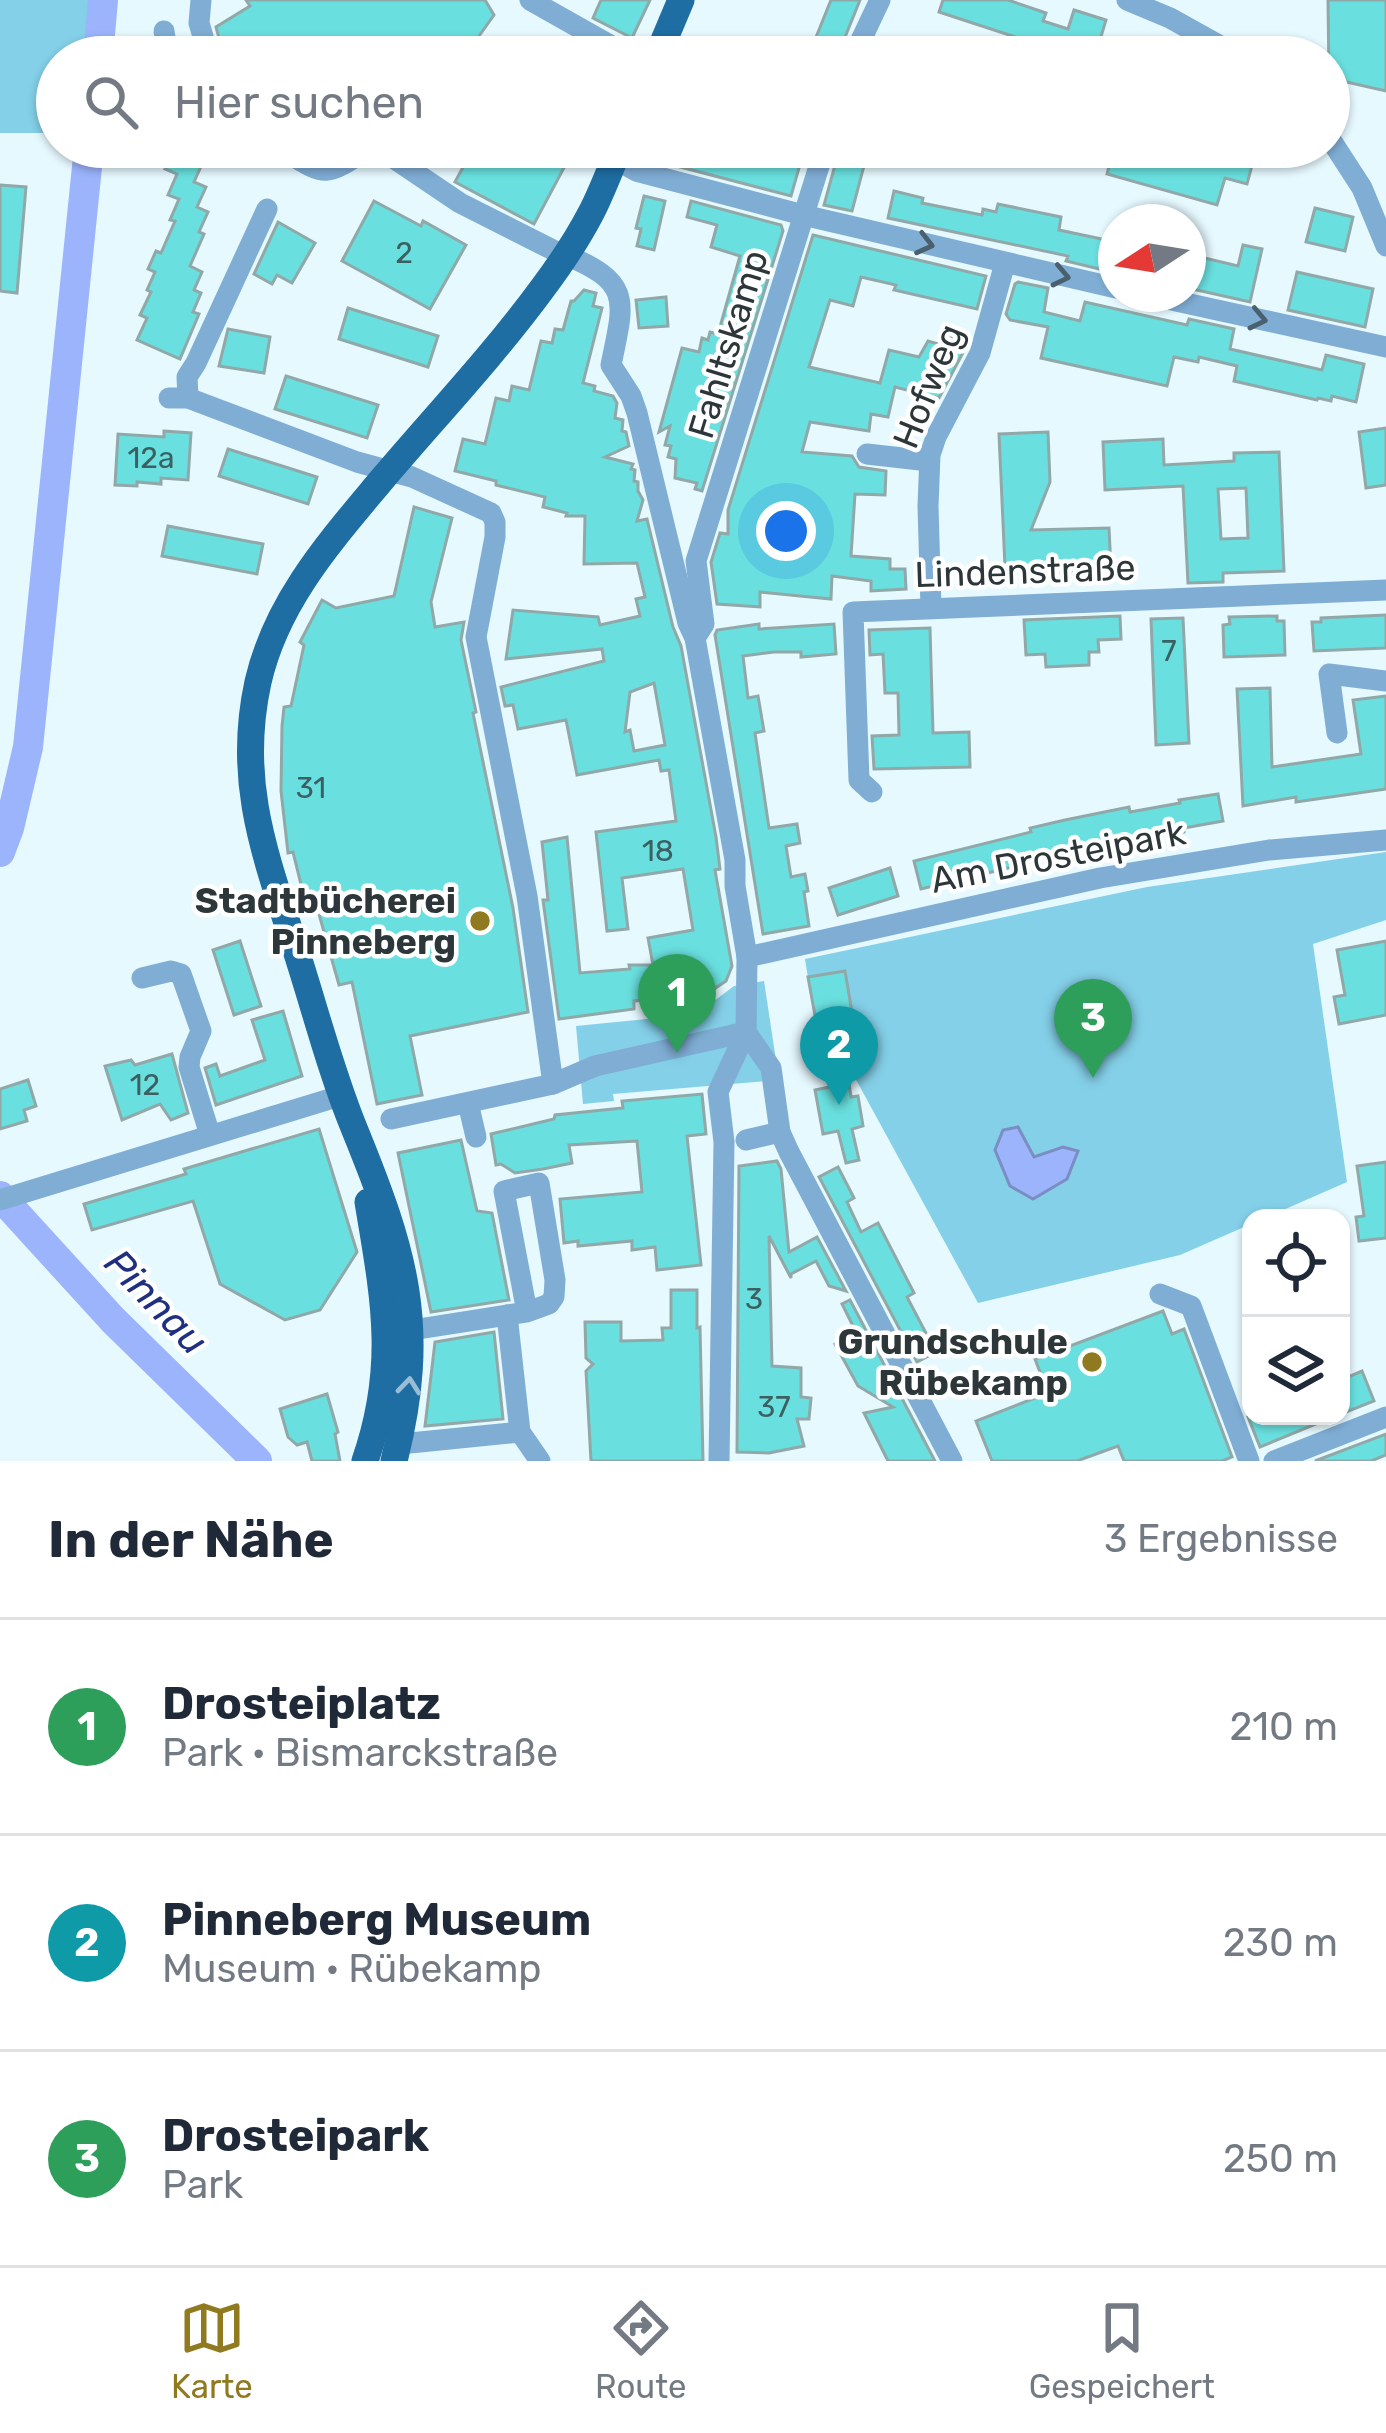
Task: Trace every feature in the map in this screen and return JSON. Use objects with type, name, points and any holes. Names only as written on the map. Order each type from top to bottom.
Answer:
[{"type":"main road","points":[[666,36],[681,0]]},
{"type":"main road","points":[[397,1451],[410,1386],[412,1330],[403,1262],[273,881],[249,778],[251,722],[264,661],[285,608],[319,555],[528,307],[566,256],[611,168]]},
{"type":"main road","points":[[354,1127],[386,1322],[386,1376],[365,1461]]},
{"type":"main road","points":[[375,1244],[389,1248],[403,1262]]},
{"type":"main road","points":[[380,1408],[397,1451]]},
{"type":"street","points":[[202,0],[203,36]]},
{"type":"street","points":[[530,0],[594,36]]},
{"type":"street","points":[[863,36],[880,0]]},
{"type":"street","points":[[1127,0],[1204,36]]},
{"type":"street","points":[[164,31],[165,36]]},
{"type":"street","points":[[407,168],[460,203],[607,274],[616,288],[620,321],[611,365],[631,396],[655,514],[681,588],[687,637],[721,778],[747,957],[746,1032],[718,1092],[737,1141],[719,1461]]},
{"type":"street","points":[[633,168],[803,215],[1098,284]]},
{"type":"street","name":"Fahltskamp","points":[[681,588],[696,561],[818,168]]},
{"type":"street","points":[[1349,168],[1386,246]]},
{"type":"street","points":[[267,209],[179,398],[412,477],[491,513],[495,537],[476,637],[526,896],[553,1084]]},
{"type":"street","name":"Hofweg","points":[[931,608],[929,461],[936,437],[980,353],[1005,263]]},
{"type":"street","points":[[1206,308],[1386,347]]},
{"type":"street","points":[[867,454],[929,461]]},
{"type":"street","name":"Fahltskamp","points":[[687,637],[704,624],[696,561]]},
{"type":"street","name":"Lindenstraße","points":[[872,793],[859,780],[853,612],[1386,590]]},
{"type":"street","points":[[1337,733],[1330,674],[1386,681]]},
{"type":"street","name":"Am Drosteipark","points":[[747,957],[1100,878],[1269,850],[1386,840]]},
{"type":"street","points":[[142,978],[171,971],[181,974],[201,1031],[189,1067],[210,1135]]},
{"type":"street","points":[[391,1119],[553,1084],[596,1066],[746,1032]]},
{"type":"street","points":[[746,1032],[771,1068],[780,1132],[952,1461]]},
{"type":"street","points":[[0,1200],[343,1095]]},
{"type":"street","points":[[468,1103],[476,1137]]},
{"type":"street","points":[[737,1141],[780,1132]]},
{"type":"street","points":[[412,1330],[517,1313],[549,1304],[555,1290],[538,1183],[504,1191],[517,1313],[520,1432],[540,1461]]},
{"type":"street","points":[[1160,1294],[1191,1306],[1249,1461]]},
{"type":"street","points":[[1274,1461],[1386,1417]]},
{"type":"street","points":[[397,1451],[410,1443],[520,1432]]},
{"type":"shaded area","points":[[0,0],[98,0],[93,36],[36,36],[36,133],[0,133]]},
{"type":"shaded area","points":[[1386,852],[1386,920],[1313,944],[1347,1182],[1286,1209],[1242,1209],[1242,1228],[1180,1255],[978,1303],[854,1076],[824,1079],[805,959],[1147,887]]},
{"type":"shaded area","points":[[764,981],[779,1080],[613,1094],[614,1101],[583,1104],[576,1026],[677,1016],[684,1003],[714,1001],[734,986]]},
{"type":"shaded area","points":[[1018,1127],[1034,1157],[1063,1147],[1078,1151],[1067,1179],[1033,1199],[1010,1186],[995,1150],[1003,1130]]},
{"type":"building","points":[[246,0],[485,0],[494,15],[479,36],[218,36],[216,27],[250,6]]},
{"type":"building","points":[[601,0],[650,0],[633,36],[593,18]]},
{"type":"building","points":[[831,0],[860,0],[845,36],[816,36]]},
{"type":"building","points":[[943,0],[1008,0],[1046,13],[1043,21],[1068,29],[1074,10],[1106,20],[1101,36],[1012,36],[939,12]]},
{"type":"building","points":[[1328,0],[1386,0],[1386,91],[1350,83],[1350,36],[1328,36]]},
{"type":"building","points":[[200,168],[194,182],[206,187],[197,207],[208,212],[190,266],[202,272],[194,290],[201,293],[193,312],[199,314],[180,359],[137,340],[147,318],[140,315],[155,272],[148,269],[156,251],[161,253],[179,199],[168,195],[177,174],[165,169]]},
{"type":"building","points":[[463,168],[564,168],[534,224],[455,182]]},
{"type":"building","points":[[684,168],[799,168],[791,196]]},
{"type":"building","points":[[834,168],[863,168],[852,211],[824,205]]},
{"type":"building","points":[[1109,168],[1251,168],[1247,184],[1225,178],[1217,205],[1107,174]]},
{"type":"building","points":[[0,185],[26,187],[17,293],[0,291]]},
{"type":"building","points":[[894,191],[923,198],[922,203],[982,215],[983,209],[996,212],[998,204],[1061,217],[1059,230],[1098,238],[1098,269],[1066,261],[1068,256],[888,218]]},
{"type":"building","points":[[644,196],[665,201],[654,250],[637,246]]},
{"type":"building","points":[[374,201],[466,245],[430,309],[342,261]]},
{"type":"building","points":[[691,201],[781,225],[783,231],[702,491],[695,489],[697,483],[675,478],[676,459],[668,457],[671,446],[665,445],[670,426],[659,432],[682,348],[699,352],[702,338],[708,340],[710,332],[718,334],[740,256],[711,247],[717,225],[687,217]]},
{"type":"building","points":[[1315,208],[1353,217],[1345,251],[1306,242]]},
{"type":"building","points":[[278,222],[315,243],[292,283],[277,275],[272,284],[254,274]]},
{"type":"building","points":[[813,235],[986,276],[977,309],[894,290],[896,285],[861,277],[853,306],[830,300],[809,367],[880,383],[889,350],[919,357],[928,341],[948,347],[953,331],[969,336],[939,398],[895,387],[888,417],[871,414],[869,431],[810,422],[802,452],[852,456],[859,467],[886,471],[885,495],[855,494],[851,556],[890,559],[890,569],[905,569],[906,589],[871,591],[871,581],[832,576],[831,599],[760,592],[760,607],[717,604],[711,562],[720,533],[728,534],[728,510]]},
{"type":"building","points":[[1243,245],[1262,249],[1250,302],[1206,292],[1206,258],[1238,266]]},
{"type":"building","points":[[1297,272],[1373,289],[1365,327],[1288,310]]},
{"type":"building","points":[[1015,284],[1048,288],[1044,312],[1080,321],[1085,302],[1098,305],[1098,312],[1129,312],[1187,325],[1189,319],[1234,329],[1230,349],[1322,370],[1326,355],[1364,364],[1356,402],[1332,396],[1331,401],[1317,400],[1234,381],[1237,366],[1199,357],[1198,362],[1174,357],[1167,386],[1041,358],[1048,327],[1010,320],[1006,314]]},
{"type":"building","points":[[584,290],[596,293],[593,306],[602,308],[583,383],[613,396],[617,403],[615,418],[623,420],[629,446],[605,457],[633,464],[643,500],[637,521],[647,519],[681,646],[716,837],[720,869],[715,870],[732,966],[726,981],[714,989],[634,1001],[634,1009],[559,1019],[543,900],[548,900],[542,842],[567,837],[580,973],[653,965],[648,938],[693,930],[683,869],[622,878],[628,929],[607,931],[596,832],[676,821],[669,770],[661,771],[659,760],[577,775],[566,720],[518,729],[513,705],[505,706],[501,687],[604,661],[602,649],[506,659],[513,610],[598,617],[600,625],[640,616],[636,599],[645,597],[637,563],[584,564],[585,516],[566,516],[543,507],[545,497],[455,471],[463,439],[485,444],[496,398],[509,401],[512,386],[529,390],[541,341],[552,343],[555,329],[563,330],[574,301]],"holes":[[[654,683],[665,745],[634,751],[630,730],[625,732],[630,692]]]},
{"type":"building","points":[[666,297],[668,326],[639,328],[636,300]]},
{"type":"building","points":[[348,308],[438,336],[428,367],[339,339]]},
{"type":"building","points":[[228,329],[270,337],[264,373],[219,366]]},
{"type":"building","points":[[286,376],[378,405],[367,438],[275,409]]},
{"type":"building","points":[[1386,428],[1386,485],[1366,488],[1359,432]]},
{"type":"building","points":[[164,431],[191,433],[188,480],[161,478],[161,484],[115,485],[118,434],[164,437]]},
{"type":"building","points":[[1048,432],[1050,482],[1031,530],[1109,528],[1111,570],[1043,577],[1042,566],[1005,567],[999,434]]},
{"type":"building","points":[[1163,439],[1164,465],[1234,461],[1234,453],[1279,452],[1284,571],[1223,573],[1223,582],[1188,583],[1183,486],[1105,490],[1103,442]],"holes":[[[1246,488],[1248,538],[1221,539],[1218,489]]]},
{"type":"building","points":[[228,449],[317,477],[308,504],[219,476]]},
{"type":"building","points":[[414,507],[452,518],[431,602],[435,627],[464,622],[461,640],[513,908],[528,1012],[410,1036],[422,1095],[377,1104],[352,982],[339,985],[317,907],[307,909],[293,852],[288,853],[281,791],[282,726],[284,707],[291,706],[304,645],[300,642],[322,600],[336,608],[394,596]]},
{"type":"building","points":[[168,526],[263,544],[257,574],[162,556]]},
{"type":"building","points":[[1386,615],[1386,648],[1314,651],[1312,622]]},
{"type":"building","points":[[1120,616],[1121,639],[1098,640],[1099,652],[1089,652],[1089,665],[1046,667],[1045,654],[1026,655],[1024,620]]},
{"type":"building","points":[[1277,616],[1277,621],[1284,621],[1285,655],[1224,657],[1223,625],[1230,624],[1229,617]]},
{"type":"building","points":[[1183,618],[1189,743],[1156,745],[1151,619]]},
{"type":"building","points":[[759,624],[759,629],[834,624],[836,654],[743,656],[748,698],[758,696],[764,731],[755,733],[769,828],[797,824],[800,843],[786,846],[791,877],[805,874],[808,891],[804,892],[809,926],[763,934],[715,635],[717,630]]},
{"type":"building","points":[[930,628],[933,733],[969,732],[970,767],[874,769],[872,736],[899,735],[898,693],[885,693],[883,654],[870,655],[869,630]]},
{"type":"building","points":[[1270,688],[1272,767],[1361,754],[1353,700],[1386,696],[1386,789],[1243,806],[1237,689]]},
{"type":"building","points":[[1218,794],[1223,821],[1184,828],[1184,832],[1036,856],[1037,861],[921,889],[914,861],[1065,820]]},
{"type":"building","points":[[890,868],[898,896],[838,915],[829,888]]},
{"type":"building","points":[[240,941],[261,1006],[234,1015],[213,950]]},
{"type":"building","points":[[1386,941],[1386,1015],[1339,1024],[1334,997],[1345,995],[1337,950]]},
{"type":"building","points":[[845,971],[856,1036],[820,1043],[808,977]]},
{"type":"building","points":[[283,1011],[302,1076],[216,1105],[205,1068],[216,1064],[220,1076],[265,1060],[252,1020]]},
{"type":"building","points":[[172,1054],[188,1113],[171,1120],[160,1104],[122,1120],[105,1066],[131,1060],[135,1065]]},
{"type":"building","points":[[28,1080],[36,1106],[24,1110],[27,1121],[0,1129],[0,1089]]},
{"type":"building","points":[[849,1083],[851,1097],[858,1096],[863,1126],[852,1129],[859,1160],[846,1163],[838,1131],[823,1134],[815,1090]]},
{"type":"building","points":[[702,1094],[706,1134],[687,1136],[701,1265],[657,1270],[655,1247],[632,1250],[632,1241],[564,1243],[560,1199],[642,1192],[637,1141],[569,1145],[572,1163],[543,1169],[515,1173],[496,1165],[491,1134],[555,1115],[623,1108],[622,1101]]},
{"type":"building","points":[[319,1129],[357,1252],[320,1310],[285,1320],[220,1284],[193,1201],[92,1230],[84,1204]]},
{"type":"building","points":[[461,1140],[477,1211],[492,1213],[509,1300],[431,1312],[398,1153]]},
{"type":"building","points":[[777,1161],[789,1252],[817,1237],[846,1291],[829,1286],[816,1261],[791,1278],[769,1236],[772,1366],[801,1368],[801,1397],[811,1398],[809,1419],[797,1419],[804,1446],[769,1453],[737,1452],[739,1166]]},
{"type":"building","points":[[1386,1162],[1386,1238],[1359,1241],[1356,1217],[1364,1216],[1357,1166]]},
{"type":"building","points":[[838,1167],[854,1198],[847,1202],[861,1232],[878,1223],[914,1293],[907,1297],[936,1352],[917,1362],[819,1177]]},
{"type":"building","points":[[671,1290],[697,1290],[703,1461],[591,1461],[586,1371],[593,1364],[586,1358],[585,1322],[621,1322],[621,1341],[663,1340],[662,1328],[671,1328]]},
{"type":"building","points":[[850,1300],[935,1461],[888,1461],[864,1413],[893,1407],[858,1386],[835,1344],[856,1332],[842,1304]]},
{"type":"building","points":[[1163,1311],[1172,1334],[1184,1329],[1232,1457],[1222,1461],[1124,1461],[1118,1446],[1077,1461],[992,1461],[976,1421],[1048,1393],[1035,1359]]},
{"type":"building","points":[[494,1332],[503,1419],[425,1426],[435,1342]]},
{"type":"building","points":[[1362,1371],[1374,1401],[1350,1410],[1350,1376]]},
{"type":"building","points":[[327,1394],[340,1461],[312,1461],[307,1442],[297,1445],[288,1437],[280,1409]]},
{"type":"building","points":[[1251,1425],[1313,1425],[1260,1447]]},
{"type":"building","points":[[1386,1434],[1386,1455],[1371,1461],[1315,1461]]},
{"type":"waterway","name":"Pinnau","points":[[100,36],[103,0]]},
{"type":"waterway","name":"Pinnau","points":[[0,852],[28,747],[87,168]]},
{"type":"waterway","name":"Pinnau","points":[[0,1196],[113,1320],[257,1461]]},
{"type":"place","name":"Stadtbücherei Pinneberg","points":[[480,921]]},
{"type":"place","name":"Drosteiplatz","points":[[677,1053]]},
{"type":"place","name":"Drosteipark","points":[[1093,1078]]},
{"type":"place","name":"Pinneberg Museum","points":[[839,1105]]},
{"type":"place","name":"Grundschule Rübekamp","points":[[1092,1362]]}]
